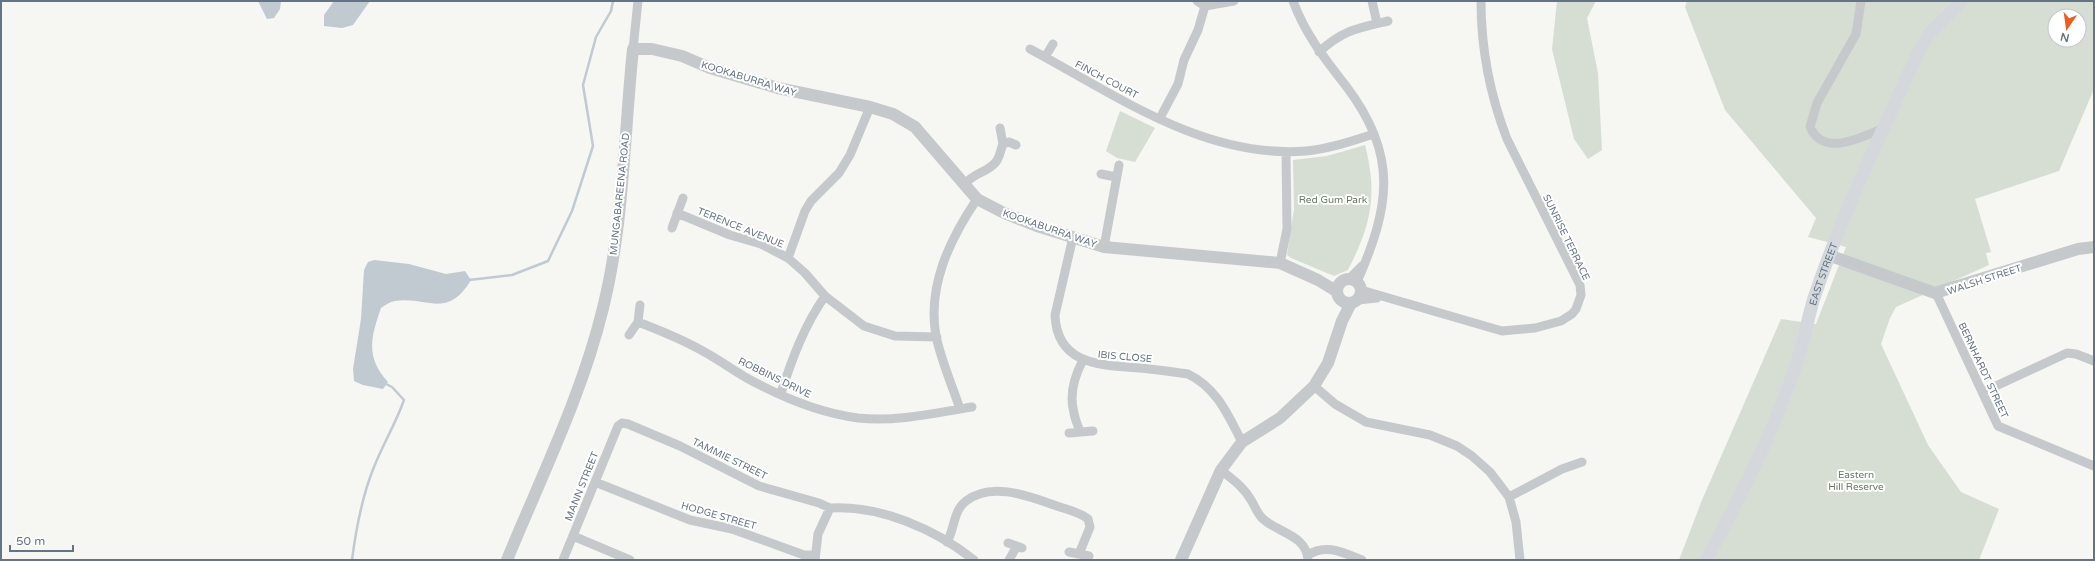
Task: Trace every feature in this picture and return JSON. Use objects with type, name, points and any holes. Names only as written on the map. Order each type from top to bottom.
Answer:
[{"type":"main road","name":"EAST STREET","points":[[1706,560],[1746,488],[1767,438],[1795,368],[1814,299],[1884,128],[1918,53],[1929,34],[1962,1]]},
{"type":"street","name":"MUNGABAREENA ROAD","points":[[507,560],[589,362],[604,307],[617,235],[638,1]]},
{"type":"street","points":[[1160,118],[1178,84],[1184,60],[1198,30],[1201,4],[1234,1]]},
{"type":"street","points":[[1181,560],[1221,470],[1242,442],[1280,418],[1314,386],[1328,363],[1342,321],[1349,291],[1366,261],[1380,220],[1384,198],[1382,160],[1374,134],[1358,105],[1307,33],[1293,1]]},
{"type":"street","points":[[1372,1],[1377,23]]},
{"type":"street","name":"SUNRISE TERRACE","points":[[1349,291],[1380,297],[1502,332],[1535,328],[1561,321],[1572,314],[1579,301],[1581,295],[1580,285],[1507,139],[1497,114],[1481,34],[1480,1]]},
{"type":"street","points":[[1861,1],[1856,34],[1817,103],[1810,127],[1817,137],[1830,144],[1849,141],[1884,128]]},
{"type":"street","points":[[1319,52],[1334,38],[1352,29],[1388,21]]},
{"type":"street","points":[[1045,57],[1053,44]]},
{"type":"street","name":"KOOKABURRA WAY","points":[[633,49],[652,49],[682,56],[710,68],[778,88],[870,107],[893,114],[915,127],[977,199],[1004,213],[1073,237],[1104,247],[1280,263],[1318,280],[1349,291]]},
{"type":"street","name":"FINCH COURT","points":[[1030,49],[1132,105],[1198,136],[1225,144],[1266,151],[1286,152],[1326,148],[1374,134]]},
{"type":"street","points":[[788,258],[805,211],[811,201],[839,173],[850,155],[870,107]]},
{"type":"street","points":[[965,184],[974,175],[994,165],[999,157],[1003,144],[1000,128]]},
{"type":"street","points":[[1003,144],[1009,142],[1016,145]]},
{"type":"street","points":[[1280,263],[1287,229],[1286,152]]},
{"type":"street","points":[[1104,247],[1119,165]]},
{"type":"street","points":[[1101,174],[1116,177]]},
{"type":"street","points":[[672,228],[683,198]]},
{"type":"street","points":[[960,409],[936,336],[934,313],[936,289],[952,240],[977,199]]},
{"type":"street","name":"TERENCE AVENUE","points":[[677,213],[724,233],[761,244],[788,258],[806,273],[825,296],[864,326],[895,336],[914,338],[936,336]]},
{"type":"street","name":"IBIS CLOSE","points":[[1073,237],[1057,304],[1056,323],[1061,338],[1066,345],[1083,360],[1096,365],[1188,374],[1201,380],[1216,396],[1242,442]]},
{"type":"street","name":"WALSH STREET","points":[[1831,256],[1936,293],[2078,249],[2094,247]]},
{"type":"street","name":"BERNHARDT STREET","points":[[1936,293],[1998,426],[2094,466]]},
{"type":"street","points":[[781,393],[806,326],[825,296]]},
{"type":"street","points":[[629,334],[638,322],[640,305]]},
{"type":"street","name":"ROBBINS DRIVE","points":[[638,322],[676,337],[703,351],[746,377],[818,409],[859,418],[899,418],[972,407]]},
{"type":"street","points":[[1983,392],[2066,353],[2076,354],[2094,361]]},
{"type":"street","points":[[1080,432],[1074,413],[1072,396],[1077,371],[1083,360]]},
{"type":"street","points":[[1314,386],[1335,404],[1366,422],[1420,432],[1457,446],[1472,456],[1490,472],[1509,497],[1516,522],[1520,560]]},
{"type":"street","name":"MANN STREET","points":[[563,560],[618,426],[622,423]]},
{"type":"street","name":"TAMMIE STREET","points":[[622,423],[680,446],[759,486],[819,503],[830,508],[858,510],[912,523],[947,542],[974,560]]},
{"type":"street","points":[[1069,433],[1093,431]]},
{"type":"street","points":[[1509,497],[1562,469],[1582,462]]},
{"type":"street","points":[[1221,470],[1241,486],[1263,519],[1294,537],[1308,558],[1313,552],[1330,549],[1362,560]]},
{"type":"street","name":"HODGE STREET","points":[[595,482],[690,520],[732,529],[815,558]]},
{"type":"street","points":[[947,542],[955,516],[965,502],[973,497],[1005,492],[1037,499],[1088,519],[1090,527],[1084,555],[1069,552]]},
{"type":"street","points":[[815,558],[818,534],[830,508]]},
{"type":"street","points":[[573,536],[630,560]]},
{"type":"street","points":[[1009,560],[1016,546]]},
{"type":"green space","points":[[1557,1],[1596,1],[1587,18],[1598,73],[1602,150],[1588,159],[1574,139],[1552,49]]},
{"type":"green space","name":"Eastern Hill Reserve","points":[[1687,1],[2094,1],[2094,89],[2059,171],[1975,199],[1991,252],[1986,253],[1989,265],[1896,307],[1890,318],[1881,344],[1928,445],[1961,492],[1999,509],[1979,560],[1679,560],[1702,500],[1781,319],[1816,324],[1846,247],[1808,237],[1816,218],[1725,110],[1685,7]]},
{"type":"green space","points":[[1120,111],[1155,128],[1135,162],[1117,158],[1106,151]]},
{"type":"green space","name":"Red Gum Park","points":[[1365,145],[1371,179],[1370,209],[1362,239],[1348,270],[1334,276],[1291,258],[1287,255],[1294,209],[1293,160],[1327,156]]},
{"type":"shaded area","points":[[258,1],[281,1],[280,9],[274,18],[267,19]]},
{"type":"shaded area","points":[[334,1],[370,1],[353,25],[342,28],[324,26],[324,15]]},
{"type":"shaded area","points":[[374,260],[409,264],[446,274],[465,271],[471,280],[462,292],[454,299],[445,303],[436,304],[406,300],[395,301],[381,308],[375,328],[372,346],[376,364],[388,382],[383,389],[363,385],[354,381],[353,369],[361,319],[364,270],[368,262]]},
{"type":"waterway","points":[[469,280],[512,275],[548,261],[572,211],[593,146],[583,85],[596,37],[611,11],[613,1]]},
{"type":"waterway","points":[[352,560],[366,489],[404,400],[392,387],[384,383]]}]
